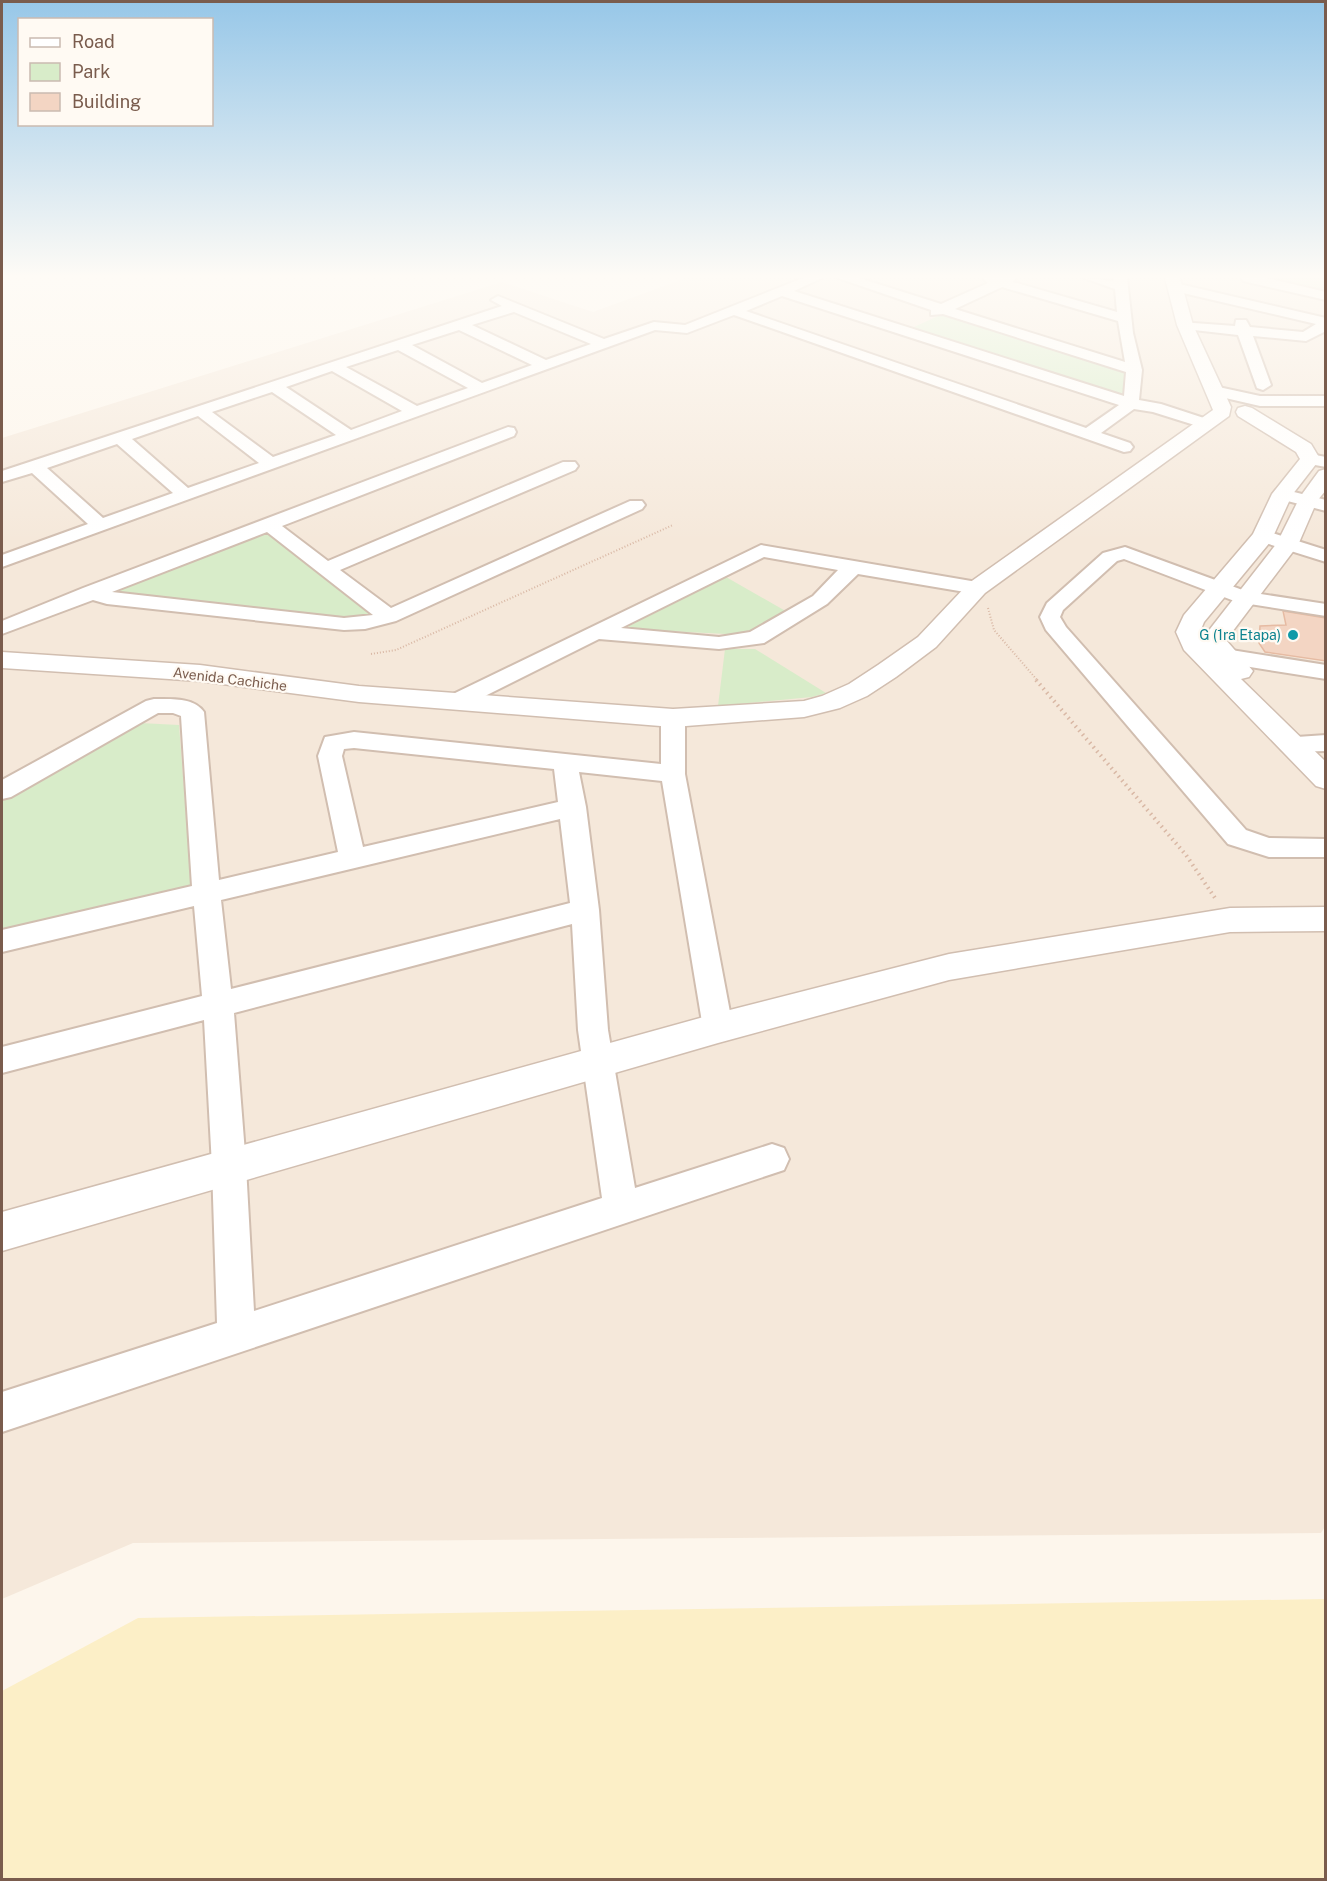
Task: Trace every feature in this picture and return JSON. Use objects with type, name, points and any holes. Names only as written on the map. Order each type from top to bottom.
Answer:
[{"type":"street","points":[[2,477],[333,366],[414,411]]},
{"type":"street","points":[[439,366],[480,388]]},
{"type":"street","points":[[2,559],[543,366]]},
{"type":"street","points":[[893,366],[1124,447]]},
{"type":"street","points":[[1011,366],[1131,404],[1145,414],[1199,427]]},
{"type":"street","points":[[1121,366],[1134,370]]},
{"type":"street","points":[[1088,435],[1131,404],[1133,366]]},
{"type":"street","points":[[1204,366],[1218,399],[1245,412],[1266,416],[1299,432],[1320,458],[1282,494],[1233,594]]},
{"type":"street","points":[[1261,366],[1263,385]]},
{"type":"street","points":[[274,386],[348,435]]},
{"type":"street","points":[[1218,399],[1326,401]]},
{"type":"street","name":"Avenida Cachiche","points":[[2,660],[188,672],[359,694],[673,718],[804,709],[831,702],[858,690],[927,642],[977,588],[1222,412],[1218,399]]},
{"type":"street","points":[[200,410],[270,464]]},
{"type":"street","points":[[2,628],[508,432]]},
{"type":"street","points":[[120,437],[184,495]]},
{"type":"street","points":[[35,466],[100,525]]},
{"type":"street","points":[[326,569],[569,466]]},
{"type":"street","points":[[1322,746],[1215,657],[1193,645],[1188,632],[1193,620],[1233,594],[1287,545],[1316,504],[1326,475]]},
{"type":"street","points":[[1282,494],[1316,504]]},
{"type":"street","points":[[90,592],[107,598],[344,624],[366,623],[388,617],[636,505]]},
{"type":"street","points":[[268,524],[388,617]]},
{"type":"street","points":[[1263,536],[1326,556]]},
{"type":"street","points":[[459,700],[599,633],[761,551],[977,588]]},
{"type":"street","points":[[1326,610],[1233,594],[1125,553],[1110,557],[1054,607],[1050,617],[1058,630],[1237,837],[1249,844],[1262,847],[1326,848]]},
{"type":"street","points":[[599,633],[719,643],[756,638],[820,600],[854,566]]},
{"type":"street","points":[[1215,657],[1326,672]]},
{"type":"street","points":[[1215,657],[1290,744],[1326,779]]},
{"type":"street","points":[[2,791],[154,706],[176,706],[192,712],[206,893],[218,1005],[229,1166],[236,1336]]},
{"type":"street","points":[[673,718],[673,774],[718,1028]]},
{"type":"street","points":[[353,859],[330,756],[333,743],[354,740],[673,774]]},
{"type":"street","points":[[1290,744],[1322,746]]},
{"type":"street","points":[[565,761],[573,807],[585,910],[593,1030],[621,1209]]},
{"type":"street","points":[[2,942],[573,807]]},
{"type":"street","points":[[2,1060],[585,910]]},
{"type":"street","points":[[2,1232],[718,1028],[949,967],[1230,921],[1326,919]]},
{"type":"street","points":[[2,1412],[772,1160]]},
{"type":"path","points":[[371,654],[396,650],[673,525]]},
{"type":"path","points":[[977,588],[987,606],[994,630],[1186,855],[1230,921]]},
{"type":"shaded area","points":[[233,366],[1325,366],[1326,1525],[1321,1533],[133,1543],[2,1599],[2,438]]},
{"type":"green space","points":[[1026,366],[1125,366],[1132,368],[1127,396],[1118,396]]},
{"type":"green space","points":[[264,529],[377,612],[372,617],[346,620],[111,595],[108,589]]},
{"type":"green space","points":[[726,577],[789,613],[746,635],[627,629],[629,626]]},
{"type":"green space","points":[[725,649],[755,649],[826,693],[812,697],[718,706]]},
{"type":"green space","points":[[140,723],[179,725],[192,893],[2,938],[2,799]]},
{"type":"sand","points":[[1325,1599],[1325,1879],[2,1879],[2,1691],[138,1618]]},
{"type":"building","name":"G (1ra Etapa)","points":[[1283,611],[1326,618],[1326,661],[1265,652],[1259,643],[1260,626],[1286,625]]},
{"type":"place","name":"G (1ra Etapa)","points":[[1293,635]]}]
